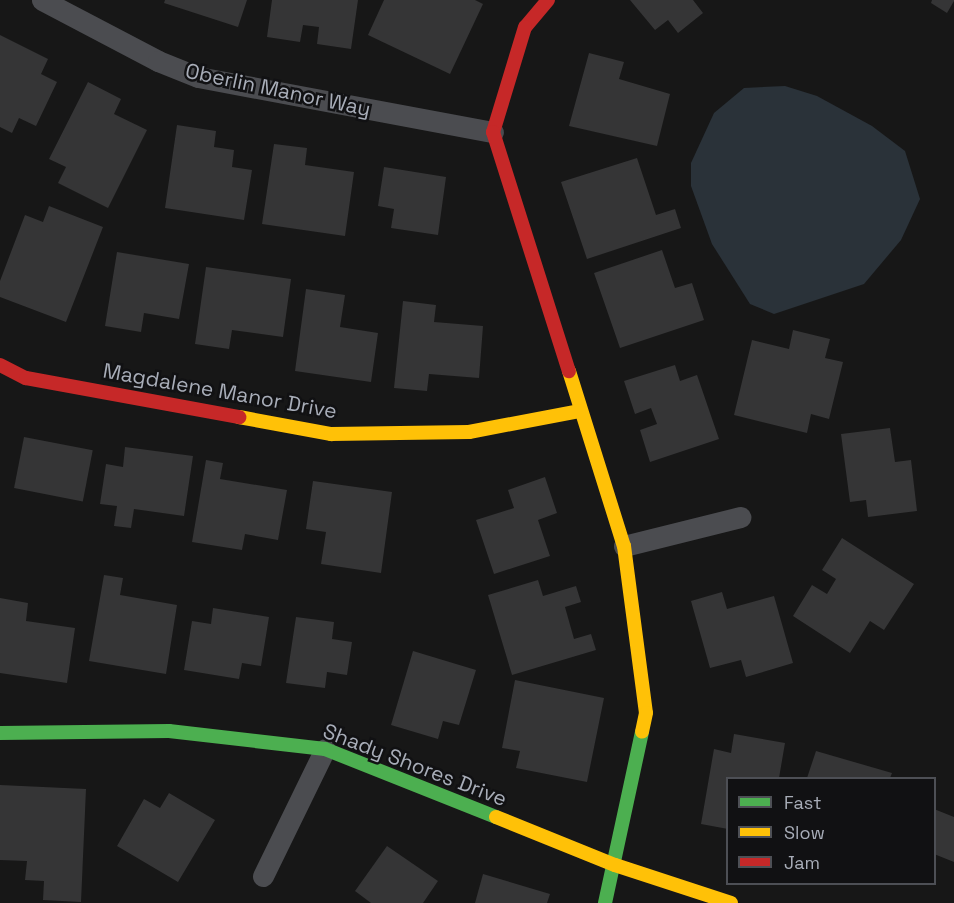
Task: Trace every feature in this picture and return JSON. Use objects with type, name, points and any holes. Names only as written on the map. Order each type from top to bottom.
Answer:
[{"type":"street","name":"Oberlin Manor Way","points":[[42,0],[158,61],[198,76],[493,132]]},
{"type":"street","points":[[548,0],[525,27],[493,132],[579,411],[624,546],[646,713],[605,903]]},
{"type":"street","name":"Magdalene Manor Drive","points":[[0,365],[26,378],[331,434],[469,432],[579,411]]},
{"type":"street","points":[[624,546],[740,517]]},
{"type":"street","name":"Shady Shores Drive","points":[[0,733],[169,731],[325,749],[615,865],[731,903]]},
{"type":"street","points":[[262,876],[325,749]]},
{"type":"shaded area","points":[[785,86],[817,96],[872,126],[905,151],[920,199],[901,240],[864,284],[774,314],[750,304],[712,244],[691,186],[691,163],[714,113],[744,88]]},
{"type":"building","points":[[165,0],[247,0],[238,27],[164,3]]},
{"type":"building","points":[[272,0],[358,0],[351,49],[317,44],[319,27],[303,25],[300,42],[267,37]]},
{"type":"building","points":[[384,0],[475,0],[483,4],[450,74],[368,35]]},
{"type":"building","points":[[630,0],[693,0],[703,13],[678,33],[668,20],[655,30]]},
{"type":"building","points":[[932,0],[954,1],[947,13],[931,3]]},
{"type":"building","points":[[0,35],[48,59],[41,74],[57,82],[36,126],[19,118],[12,133],[0,127]]},
{"type":"building","points":[[589,53],[624,62],[619,79],[670,94],[657,146],[569,126]]},
{"type":"building","points":[[88,82],[121,99],[114,114],[147,130],[108,208],[58,183],[66,167],[49,159]]},
{"type":"building","points":[[177,125],[216,131],[214,147],[234,150],[232,167],[252,170],[244,220],[165,208]]},
{"type":"building","points":[[274,144],[307,148],[305,165],[354,172],[345,236],[262,224]]},
{"type":"building","points":[[637,158],[656,215],[675,209],[681,228],[587,259],[561,182]]},
{"type":"building","points":[[384,167],[446,177],[438,235],[391,228],[394,209],[378,206]]},
{"type":"building","points":[[49,206],[103,227],[66,322],[0,297],[0,281],[25,215],[43,222]]},
{"type":"building","points":[[662,250],[675,288],[692,283],[704,320],[620,348],[594,273]]},
{"type":"building","points":[[117,252],[189,264],[179,319],[144,313],[141,332],[105,326]]},
{"type":"building","points":[[206,267],[291,279],[283,337],[232,330],[229,349],[195,344]]},
{"type":"building","points":[[306,289],[345,295],[340,327],[378,333],[371,382],[295,371]]},
{"type":"building","points":[[403,301],[436,305],[434,322],[483,326],[479,378],[429,374],[427,391],[394,388]]},
{"type":"building","points":[[793,330],[830,339],[825,358],[843,362],[829,419],[811,414],[807,433],[734,415],[752,340],[789,349]]},
{"type":"building","points":[[675,365],[680,381],[697,375],[719,439],[650,462],[640,430],[657,424],[651,408],[635,414],[624,381]]},
{"type":"building","points":[[890,428],[895,462],[911,460],[917,511],[868,517],[866,500],[850,502],[841,434]]},
{"type":"building","points":[[24,437],[93,450],[83,501],[14,488]]},
{"type":"building","points":[[125,447],[193,456],[184,516],[134,509],[131,528],[114,526],[117,506],[100,504],[106,464],[123,467]]},
{"type":"building","points":[[206,460],[223,463],[220,479],[287,490],[278,540],[245,534],[242,550],[192,542]]},
{"type":"building","points":[[545,477],[557,513],[538,520],[550,556],[494,574],[476,520],[514,508],[508,490]]},
{"type":"building","points":[[313,481],[392,492],[381,573],[321,564],[326,532],[306,529]]},
{"type":"building","points":[[842,538],[914,584],[884,630],[870,621],[850,653],[793,616],[812,585],[827,594],[836,579],[822,570]]},
{"type":"building","points":[[104,575],[123,578],[120,595],[177,605],[166,674],[89,661]]},
{"type":"building","points":[[538,580],[543,596],[576,586],[581,602],[565,607],[574,639],[591,634],[596,650],[512,675],[488,595]]},
{"type":"building","points":[[722,592],[727,609],[774,596],[793,663],[746,677],[741,660],[710,668],[691,601]]},
{"type":"building","points":[[0,598],[28,603],[26,621],[75,628],[67,683],[0,673]]},
{"type":"building","points":[[213,608],[269,617],[261,666],[242,663],[239,679],[184,670],[192,621],[211,624]]},
{"type":"building","points":[[296,617],[334,622],[332,639],[352,642],[347,675],[327,672],[325,688],[286,683]]},
{"type":"building","points":[[413,651],[476,670],[459,725],[443,721],[438,739],[391,725]]},
{"type":"building","points":[[515,680],[604,698],[587,782],[516,768],[520,751],[502,748]]},
{"type":"building","points":[[734,734],[785,743],[779,777],[726,777],[726,829],[701,824],[714,749],[731,753]]},
{"type":"building","points":[[816,751],[892,773],[890,777],[807,777]]},
{"type":"building","points":[[0,785],[86,789],[81,902],[43,900],[44,881],[25,880],[27,861],[0,860]]},
{"type":"building","points":[[169,793],[215,820],[178,882],[117,846],[144,799],[160,808]]},
{"type":"building","points":[[936,810],[954,817],[954,862],[936,855]]},
{"type":"building","points":[[387,846],[438,881],[423,903],[371,903],[355,891]]},
{"type":"building","points":[[483,874],[550,894],[547,903],[475,903]]},
{"type":"traffic: fast","points":[[0,733],[169,731],[325,749],[496,817]]},
{"type":"traffic: fast","points":[[605,903],[642,732]]},
{"type":"traffic: slow","points":[[569,371],[624,546],[646,713],[642,732]]},
{"type":"traffic: slow","points":[[239,417],[331,434],[469,432],[579,411]]},
{"type":"traffic: slow","points":[[496,817],[615,865],[731,903]]},
{"type":"traffic: jam","points":[[548,0],[525,27],[493,132],[569,371]]},
{"type":"traffic: jam","points":[[0,365],[26,378],[239,417]]}]
